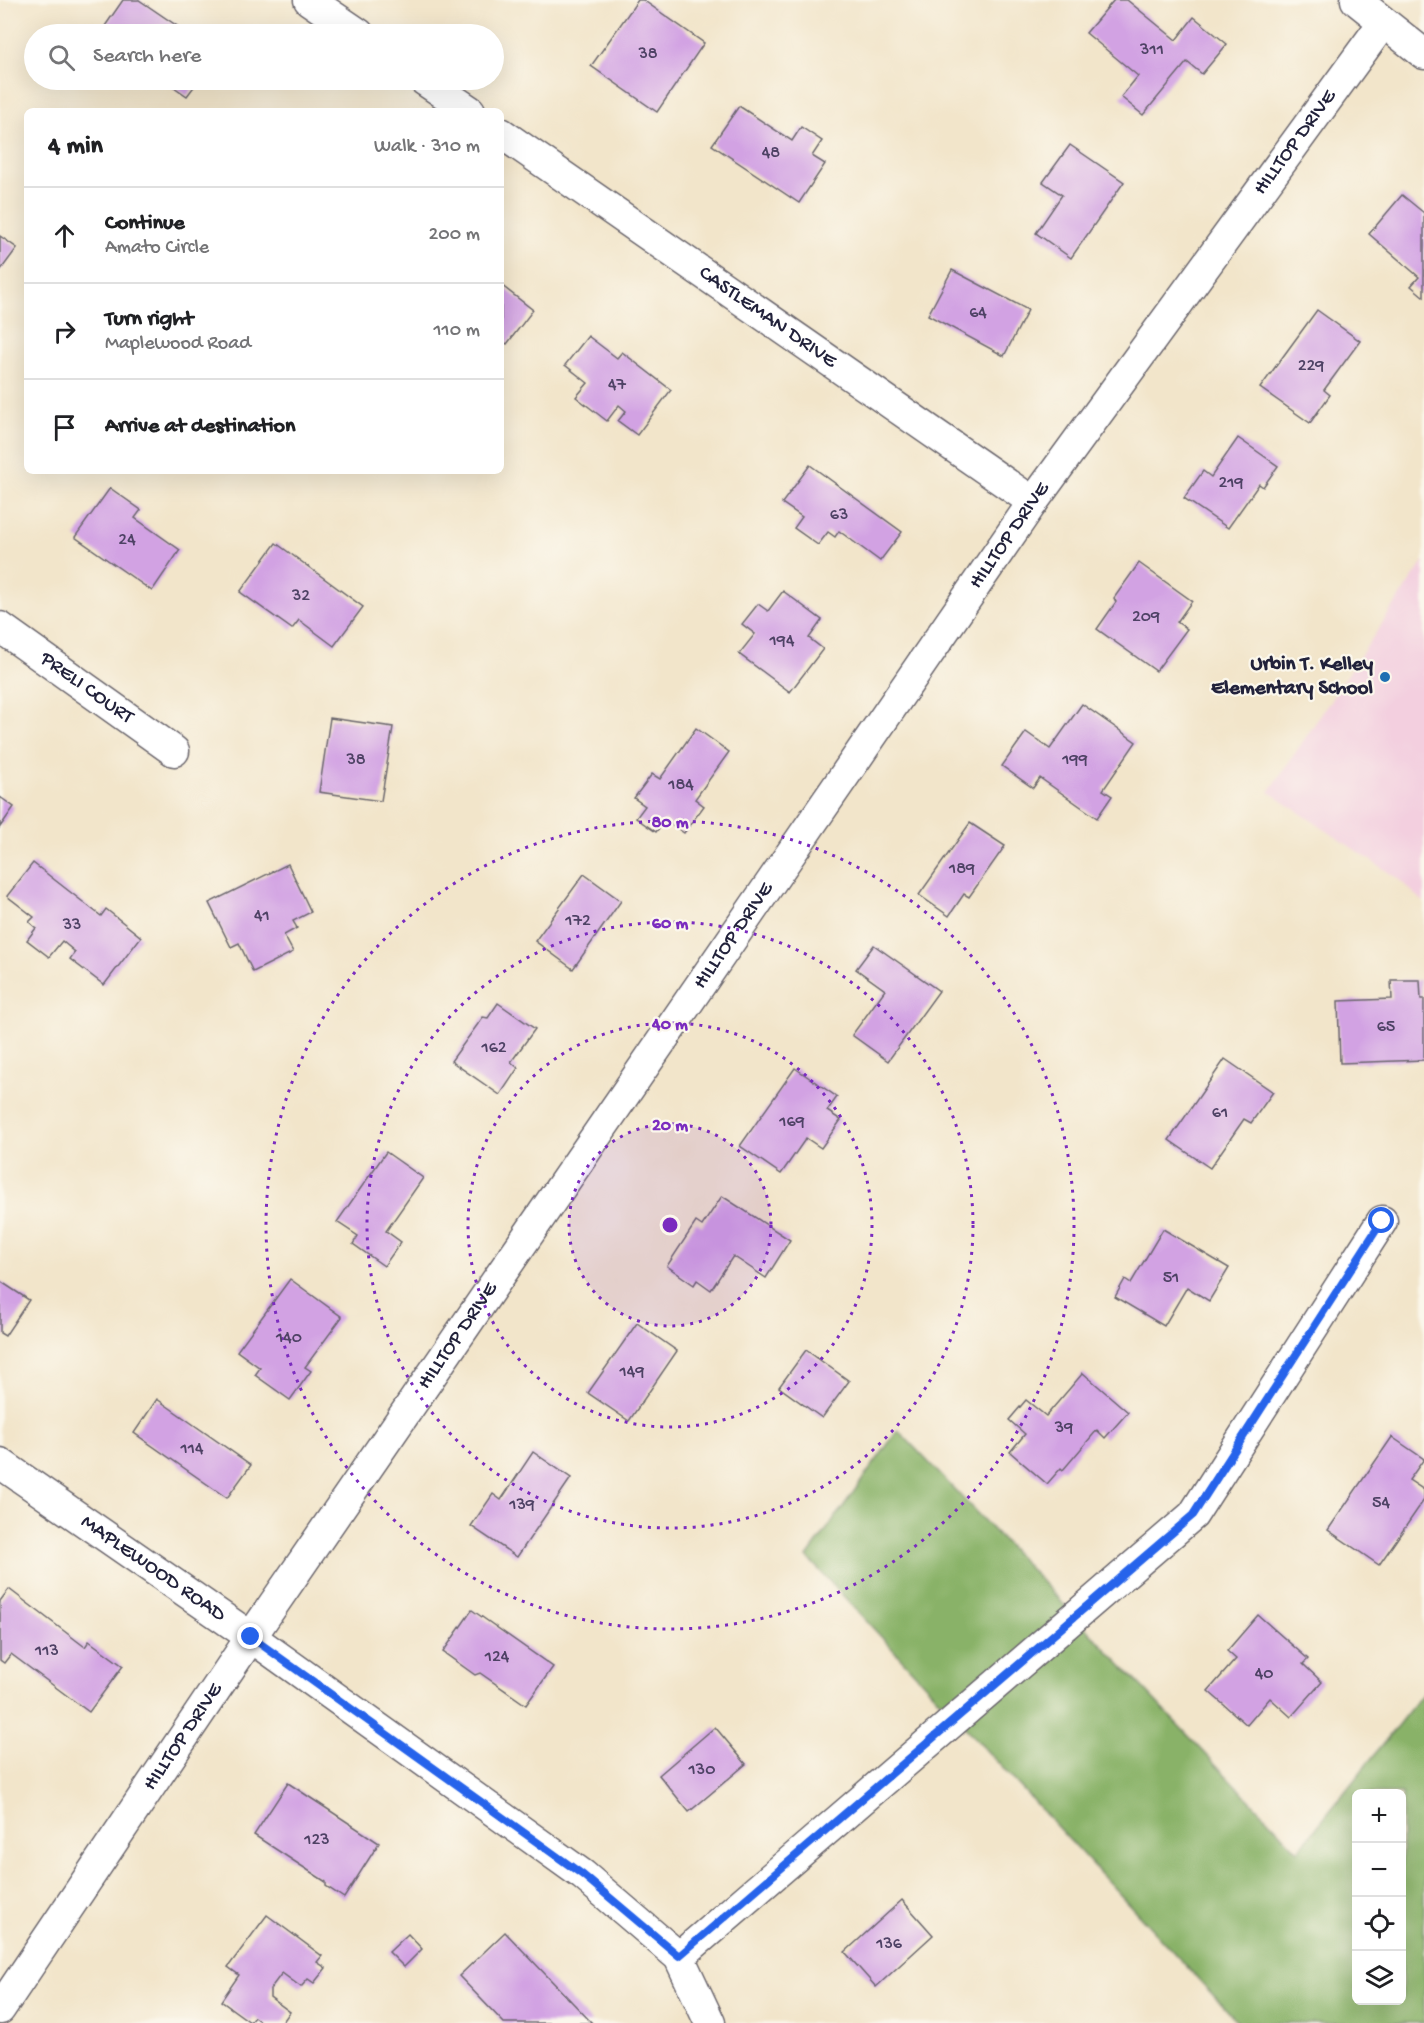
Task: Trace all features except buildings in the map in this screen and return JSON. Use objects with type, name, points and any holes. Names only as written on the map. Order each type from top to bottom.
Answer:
[{"type":"street","points":[[309,0],[344,24]]},
{"type":"street","points":[[1356,0],[1424,54]]},
{"type":"street","name":"HILLTOP DRIVE","points":[[0,2009],[251,1637],[1033,502],[1383,23]]},
{"type":"street","points":[[439,90],[466,108]]},
{"type":"street","name":"CASTLEMAN DRIVE","points":[[504,135],[1033,502]]},
{"type":"street","name":"PRELI COURT","points":[[0,627],[174,751]]},
{"type":"street","points":[[679,1956],[1193,1515],[1382,1221]]},
{"type":"street","name":"MAPLEWOOD ROAD","points":[[0,1463],[251,1637],[583,1875],[679,1956],[710,2023]]},
{"type":"shaded area","name":"Urbin T. Kelley Elementary School","points":[[1424,561],[1424,902],[1397,878],[1269,792]]},
{"type":"green space","points":[[898,1430],[1298,1851],[1424,1692],[1424,2023],[1239,2023],[807,1557]]},
{"type":"place","name":"Urbin T. Kelley Elementary School","points":[[1385,677]]},
{"type":"route","points":[[251,1637],[583,1875],[679,1956],[1193,1515],[1382,1221]]}]
